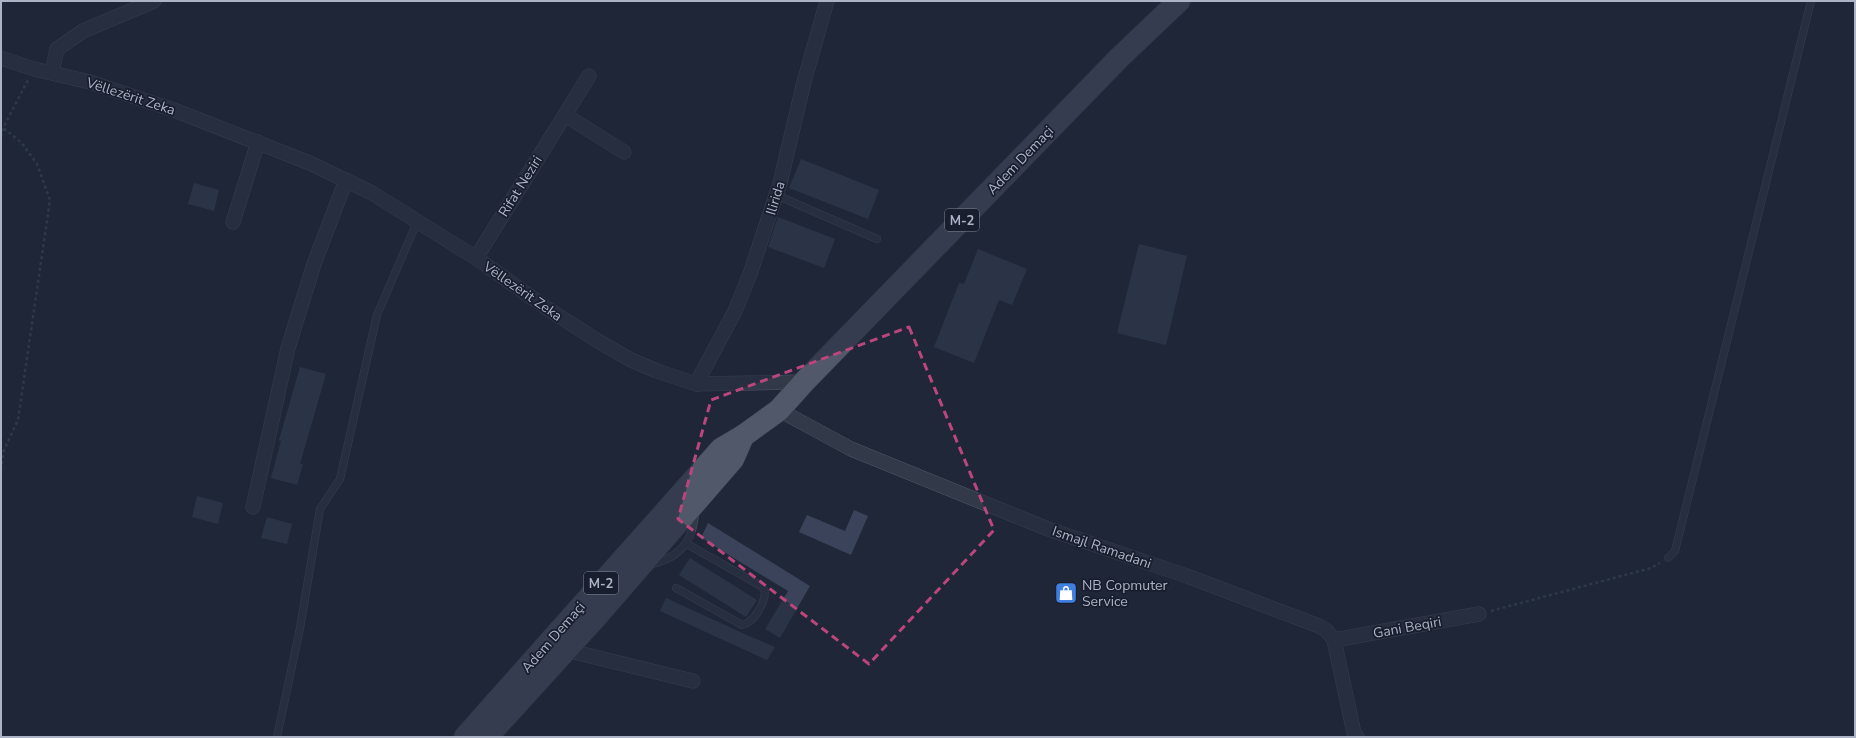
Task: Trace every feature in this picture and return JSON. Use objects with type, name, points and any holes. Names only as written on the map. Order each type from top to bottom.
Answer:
[{"type":"main road","name":"Adem Demaçi","points":[[465,737],[721,449],[743,436],[779,410],[804,382],[1119,58],[1179,1]]},
{"type":"main road","name":"Adem Demaçi","points":[[487,737],[566,650],[733,459],[743,436]]},
{"type":"street","points":[[52,72],[57,49],[62,45],[83,31],[154,1]]},
{"type":"street","name":"Ilirida","points":[[696,384],[735,311],[750,274],[776,195],[804,82],[827,1]]},
{"type":"street","name":"Vëllezërit Zeka","points":[[1,58],[34,69],[90,82],[174,110],[258,142],[312,164],[346,180],[372,193],[476,258],[548,309],[604,345],[631,360],[657,371],[696,384],[804,382]]},
{"type":"street","name":"Rifat Neziri","points":[[476,258],[589,76]]},
{"type":"street","points":[[565,114],[624,152]]},
{"type":"street","points":[[233,222],[258,142]]},
{"type":"street","points":[[253,507],[288,348],[314,264],[346,180]]},
{"type":"street","name":"Ismajl Ramadani","points":[[779,410],[859,452],[1048,529],[1187,576],[1318,626],[1327,631],[1334,640]]},
{"type":"street","name":"Gani Beqiri","points":[[1334,640],[1479,614]]},
{"type":"street","points":[[1334,640],[1354,733],[1357,737]]},
{"type":"street","points":[[566,650],[693,682]]},
{"type":"lane","points":[[1668,558],[1675,551],[1812,1]]},
{"type":"lane","points":[[776,195],[877,239]]},
{"type":"lane","points":[[277,737],[300,628],[320,509],[340,479],[377,315],[417,222]]},
{"type":"lane","points":[[638,567],[656,563],[672,557],[687,544],[693,528],[695,503]]},
{"type":"lane","points":[[676,588],[742,625],[748,624],[752,621],[765,597],[765,592],[761,586],[687,544]]},
{"type":"path","points":[[1,137],[4,128],[34,69]]},
{"type":"path","points":[[1,470],[4,450],[18,420],[50,200],[37,164],[21,142],[4,128]]},
{"type":"path","points":[[1479,614],[1651,568],[1668,558]]},
{"type":"highlighted area","points":[[909,327],[994,530],[869,664],[678,519],[711,400]]},
{"type":"building","points":[[801,159],[879,190],[868,219],[789,188]]},
{"type":"building","points":[[194,183],[219,190],[214,211],[188,204]]},
{"type":"building","points":[[778,217],[835,239],[824,268],[768,247]]},
{"type":"building","points":[[1139,244],[1187,256],[1166,345],[1117,333]]},
{"type":"building","points":[[978,249],[1027,269],[1012,305],[999,300],[974,363],[934,347],[959,283],[964,284]]},
{"type":"building","points":[[300,367],[326,374],[300,464],[303,464],[297,485],[271,478],[281,441],[279,440]]},
{"type":"building","points":[[197,496],[223,503],[218,524],[192,517]]},
{"type":"building","points":[[854,510],[868,516],[851,555],[799,532],[807,515],[845,531]]},
{"type":"building","points":[[267,517],[292,524],[287,544],[261,538]]},
{"type":"building","points":[[708,523],[810,586],[780,638],[765,629],[788,591],[701,538]]},
{"type":"building","points":[[690,558],[757,600],[746,617],[679,575]]},
{"type":"building","points":[[666,598],[775,647],[767,660],[660,611]]},
{"type":"place","name":"NB Copmuter Service","points":[[1066,593]]}]
